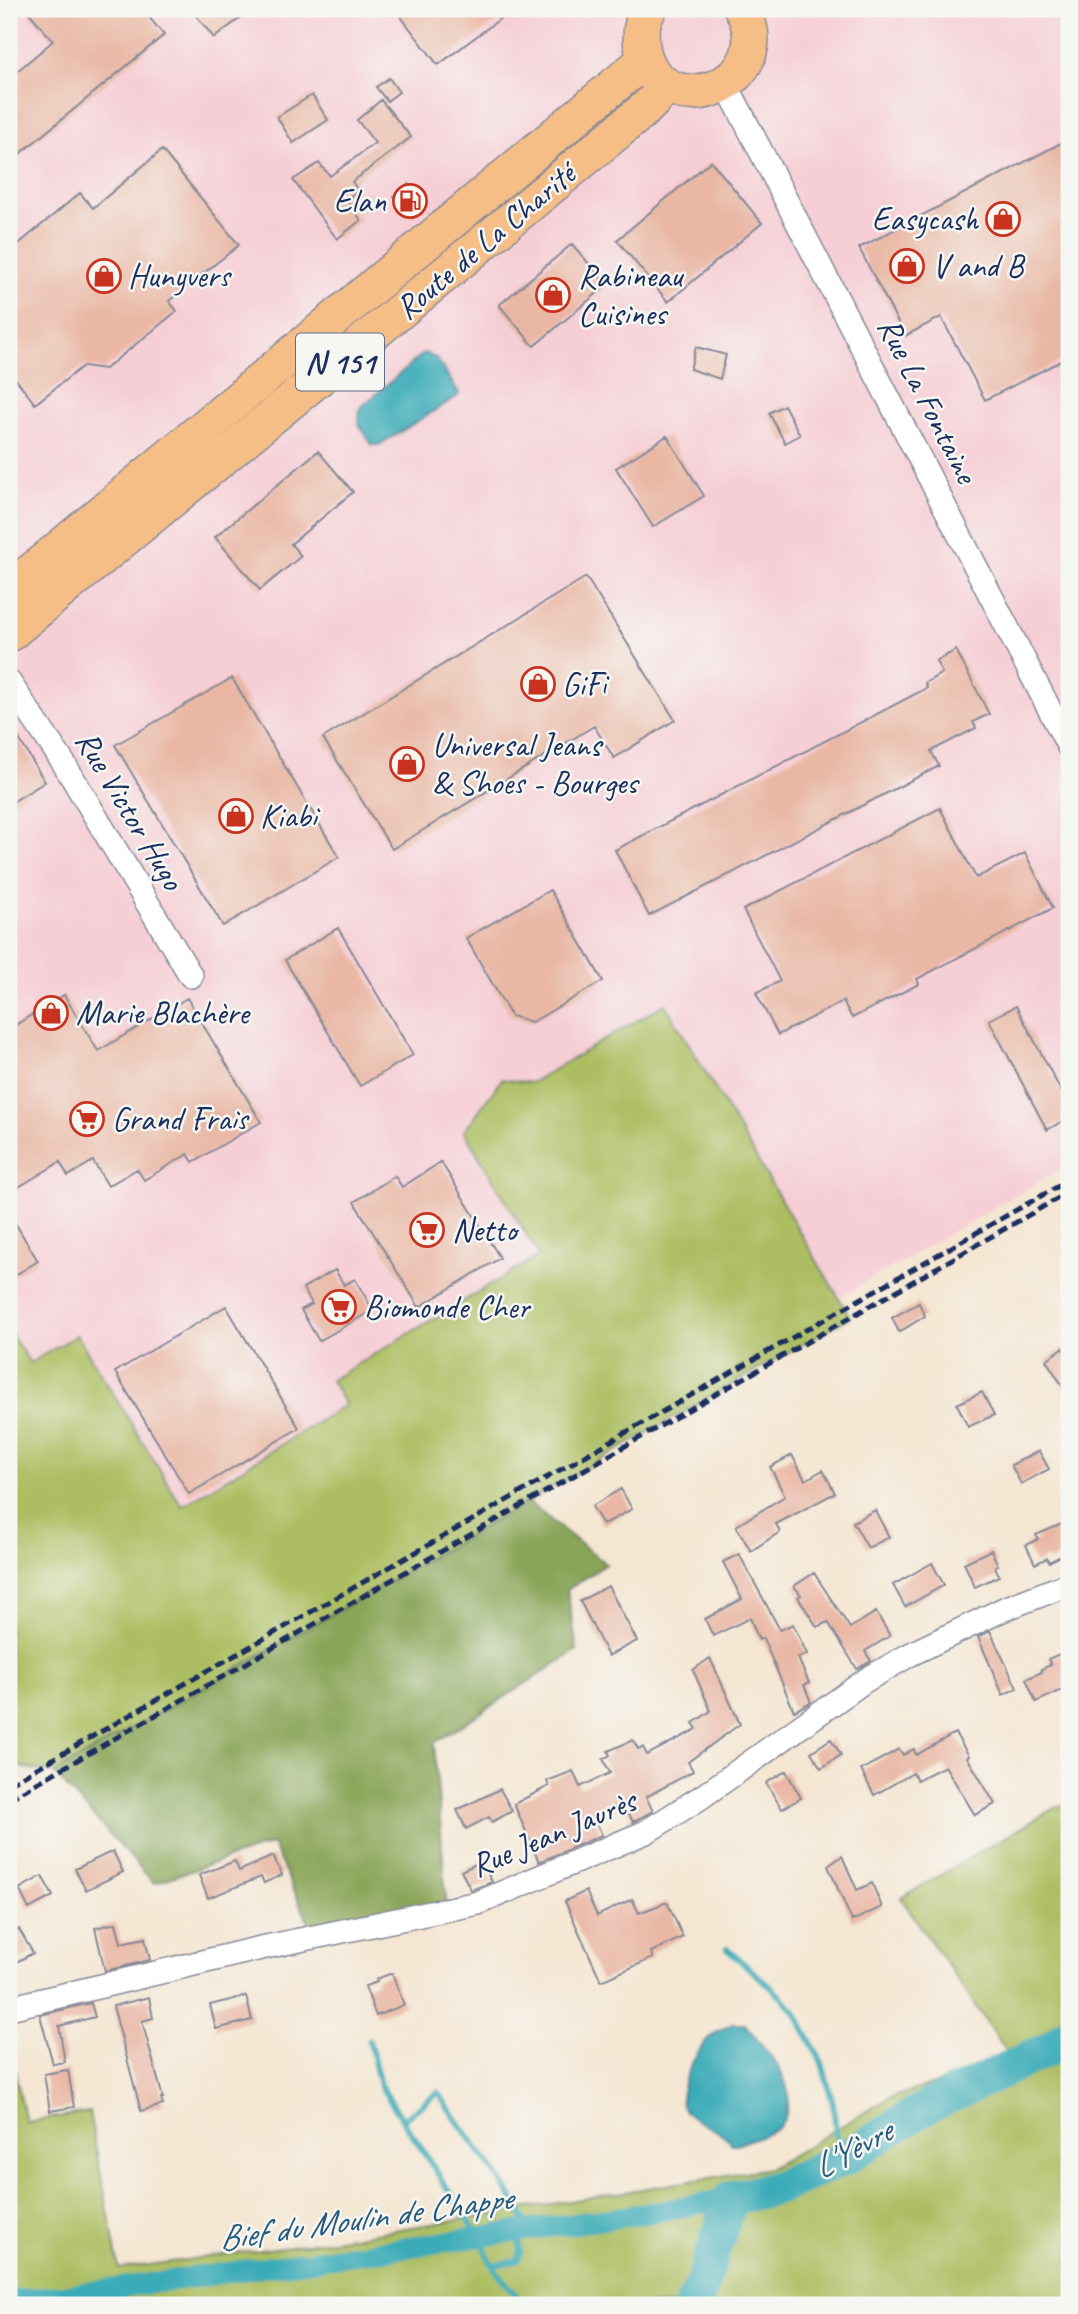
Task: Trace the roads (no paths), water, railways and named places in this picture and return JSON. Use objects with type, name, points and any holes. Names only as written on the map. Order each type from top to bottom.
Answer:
[{"type":"main road","points":[[649,9],[643,20],[640,40],[645,60],[654,74],[668,86],[681,91],[700,93],[726,84],[742,69],[750,50],[750,12]]},
{"type":"main road","name":"Route de La Charité","points":[[9,590],[645,60]]},
{"type":"main road","name":"Route de La Charité","points":[[9,634],[460,263],[668,86]]},
{"type":"street","name":"Rue La Fontaine","points":[[726,84],[1069,747]]},
{"type":"street","name":"Rue Victor Hugo","points":[[9,682],[63,762],[191,975]]},
{"type":"street","name":"Rue Jean Jaurès","points":[[9,2008],[261,1948],[478,1903],[646,1832],[703,1796],[877,1674],[909,1655],[1004,1609],[1069,1584]]},
{"type":"water","points":[[424,353],[436,358],[459,393],[458,396],[379,445],[372,445],[359,424],[360,408]]},
{"type":"water","points":[[732,2024],[745,2024],[769,2054],[783,2077],[788,2101],[786,2114],[778,2128],[737,2144],[732,2144],[687,2113],[681,2097],[687,2075],[703,2045],[713,2034]]},
{"type":"waterway","points":[[727,1949],[794,2010],[822,2063],[833,2104],[837,2143],[844,2159]]},
{"type":"waterway","name":"L'Yèvre","points":[[692,2305],[702,2285],[731,2198],[777,2188],[844,2159],[923,2109],[1051,2048],[1069,2034]]},
{"type":"waterway","points":[[369,2040],[380,2085],[479,2237],[492,2265],[524,2305]]},
{"type":"waterway","points":[[403,2120],[438,2092],[510,2194],[529,2230]]},
{"type":"waterway","name":"Bief du Moulin de Chappe","points":[[9,2301],[649,2213],[731,2198]]},
{"type":"waterway","points":[[492,2265],[517,2261],[521,2252],[518,2231]]},
{"type":"railway","points":[[9,1784],[1069,1180]]},
{"type":"railway","points":[[9,1799],[1069,1192]]},
{"type":"place","name":"Elan","points":[[410,201]]},
{"type":"place","name":"Easycash","points":[[1003,219]]},
{"type":"place","name":"V and B","points":[[907,266]]},
{"type":"place","name":"Hunyvers","points":[[104,276]]},
{"type":"place","name":"Rabineau Cuisines","points":[[553,295]]},
{"type":"place","name":"GiFi","points":[[538,684]]},
{"type":"place","name":"Universal Jeans & Shoes - Bourges","points":[[407,764]]},
{"type":"place","name":"Kiabi","points":[[236,816]]},
{"type":"place","name":"Marie Blachère","points":[[51,1013]]},
{"type":"place","name":"Grand Frais","points":[[87,1119]]},
{"type":"place","name":"Netto","points":[[427,1230]]},
{"type":"place","name":"Biomonde Cher","points":[[339,1307]]}]
